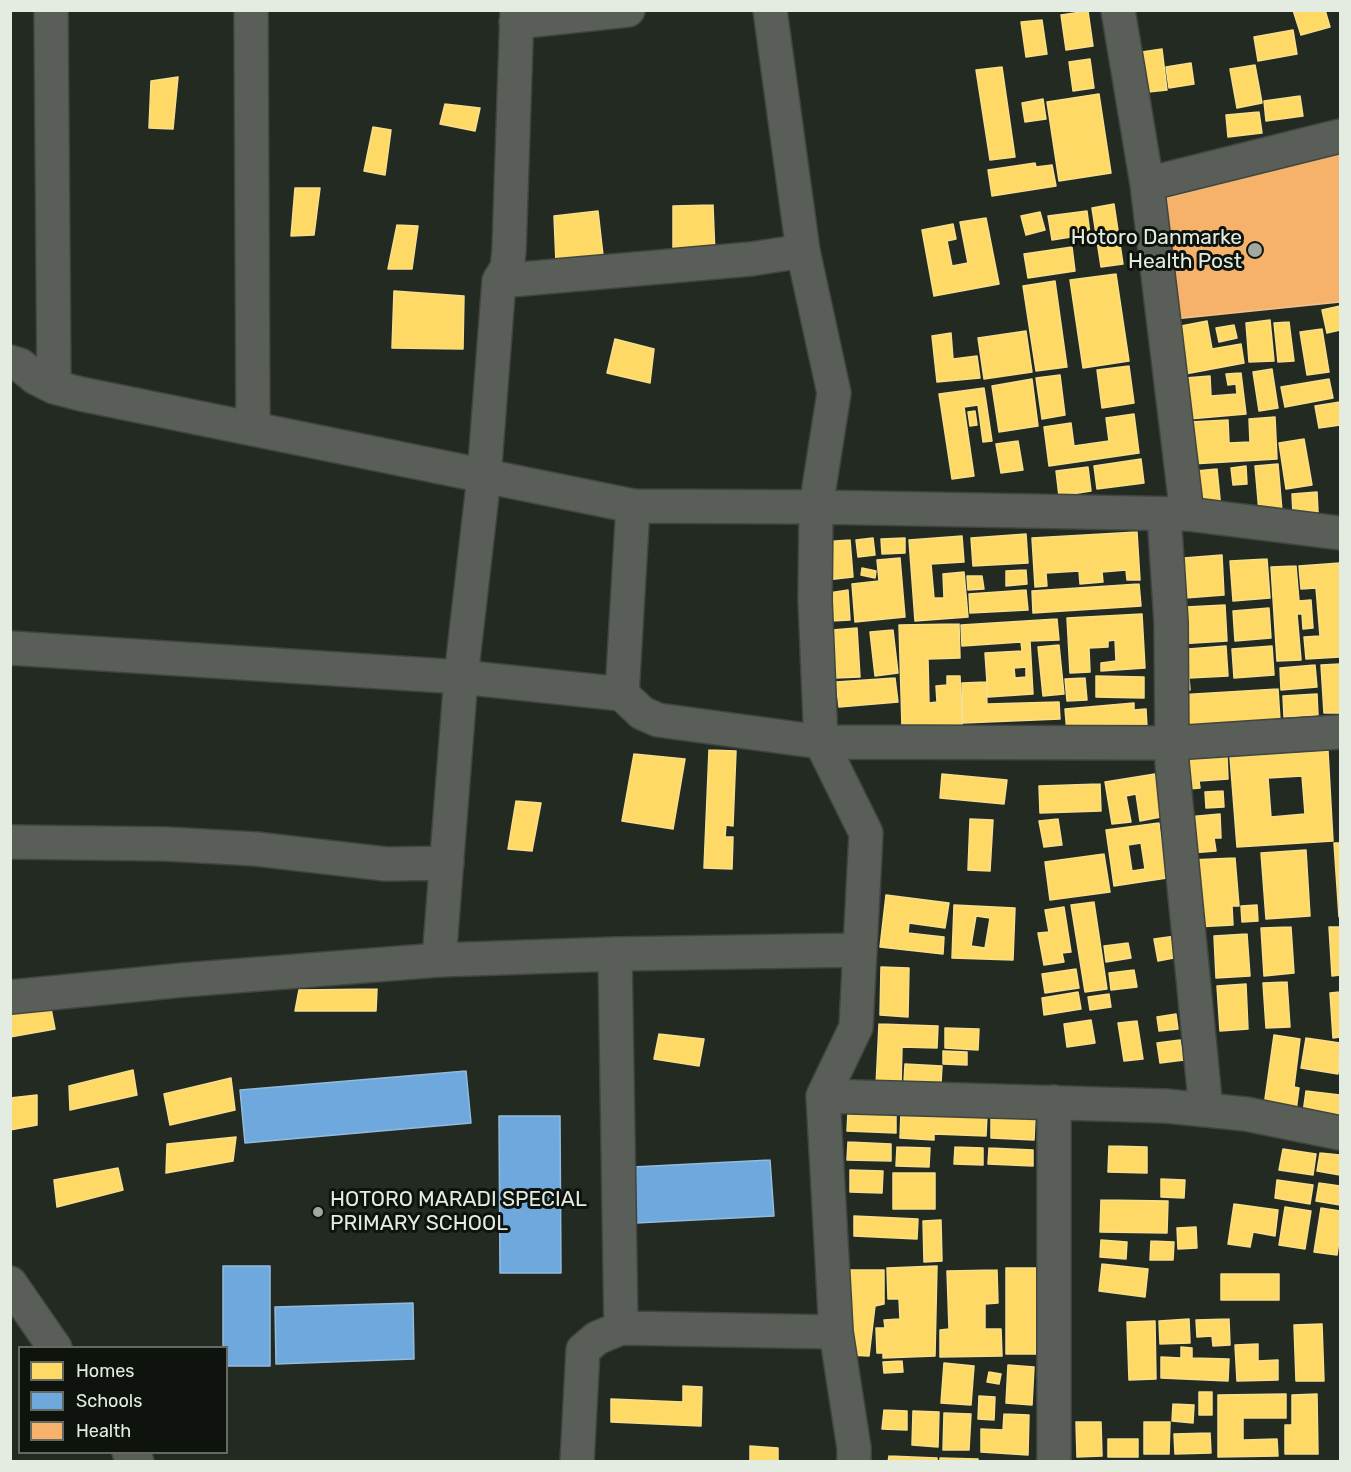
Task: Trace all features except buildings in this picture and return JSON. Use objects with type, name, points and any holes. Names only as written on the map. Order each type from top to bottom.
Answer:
[{"type":"street","points":[[51,10],[54,387]]},
{"type":"street","points":[[251,10],[253,428]]},
{"type":"street","points":[[439,960],[460,677],[484,477],[499,281],[507,268],[509,251],[516,16],[628,10]]},
{"type":"street","points":[[770,10],[803,251],[834,393],[816,507],[815,600],[821,742],[866,833],[856,1027],[823,1096],[836,1332],[854,1461]]},
{"type":"street","points":[[1118,10],[1147,184],[1176,514],[1171,623],[1172,764],[1206,1110]]},
{"type":"street","points":[[1147,184],[1341,136]]},
{"type":"street","points":[[499,281],[752,259],[803,251]]},
{"type":"street","points":[[10,362],[20,365],[36,378],[54,387],[81,394],[633,506],[1176,514],[1341,533]]},
{"type":"street","points":[[622,694],[633,506]]},
{"type":"street","points":[[10,648],[460,677],[622,694],[642,713],[657,720],[821,742],[1173,743],[1341,732]]},
{"type":"street","points":[[10,842],[166,844],[256,849],[386,864],[447,863]]},
{"type":"street","points":[[10,997],[183,980],[439,960],[615,954],[860,950]]},
{"type":"street","points":[[615,954],[621,1328]]},
{"type":"street","points":[[823,1096],[1166,1106],[1246,1114],[1341,1133]]},
{"type":"street","points":[[1054,1102],[1054,1461]]},
{"type":"street","points":[[10,1283],[22,1312],[54,1346]]},
{"type":"street","points":[[577,1461],[583,1350],[597,1338],[621,1328],[836,1332]]},
{"type":"place","name":"Hotoro Danmarke Health Post","points":[[1255,250]]},
{"type":"place","name":"HOTORO MARADI SPECIAL PRIMARY SCHOOL","points":[[318,1212]]}]
